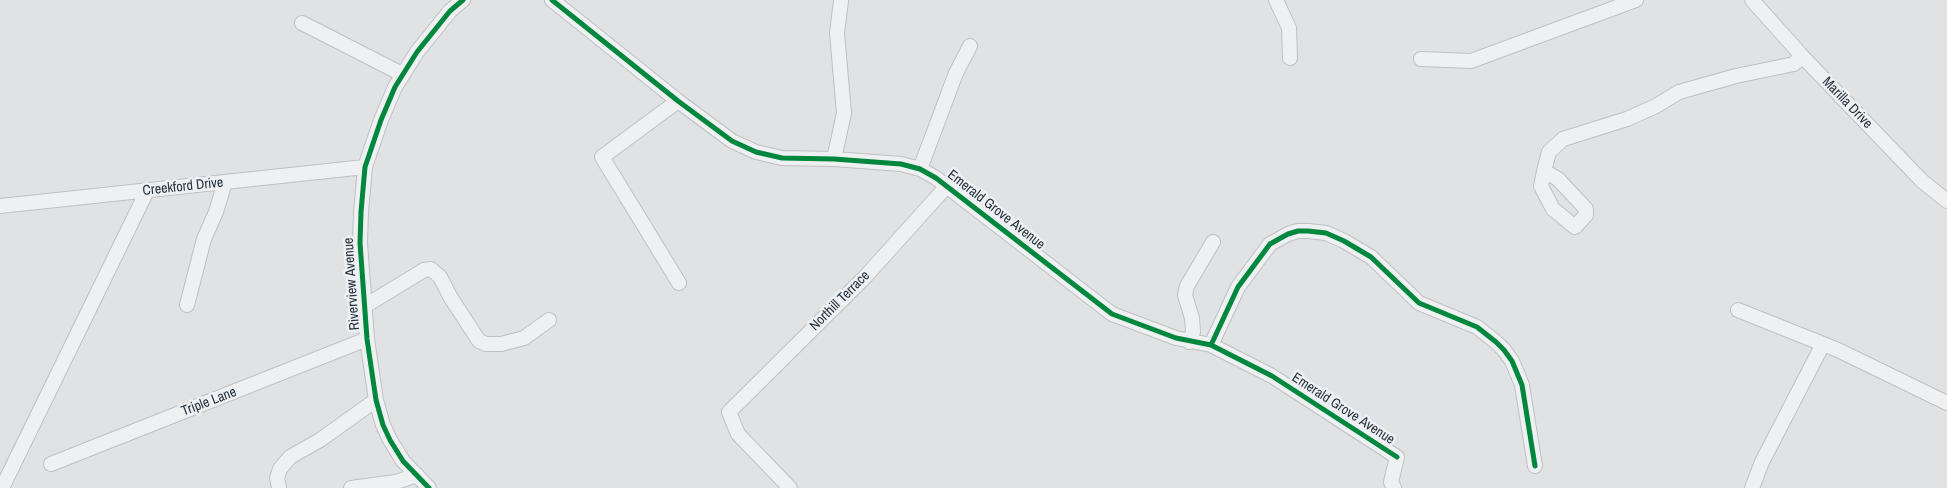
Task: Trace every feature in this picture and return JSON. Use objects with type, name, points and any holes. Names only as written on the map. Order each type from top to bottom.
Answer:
[{"type":"street","name":"Riverview Avenue","points":[[429,488],[403,461],[390,440],[383,425],[376,400],[367,339],[360,243],[361,212],[365,167],[380,120],[402,74],[430,35],[463,0]]},
{"type":"street","name":"Emerald Grove Avenue","points":[[552,0],[678,101],[732,140],[756,152],[782,158],[834,159],[901,164],[920,169],[947,186],[1112,314],[1189,342],[1211,345],[1272,376],[1397,457],[1391,482],[1394,488]]},
{"type":"street","points":[[1276,0],[1289,28],[1290,58]]},
{"type":"street","points":[[1421,59],[1471,61],[1636,0]]},
{"type":"street","name":"Marilla Drive","points":[[1752,0],[1802,56],[1922,182],[1947,201]]},
{"type":"street","points":[[834,159],[844,113],[836,33],[842,1]]},
{"type":"street","points":[[302,23],[402,74]]},
{"type":"street","points":[[920,169],[956,73],[970,46]]},
{"type":"street","points":[[1544,171],[1549,152],[1564,139],[1627,119],[1656,106],[1679,92],[1736,76],[1794,64],[1802,56]]},
{"type":"street","points":[[678,101],[602,157],[678,283]]},
{"type":"street","name":"Creekford Drive","points":[[0,206],[365,167]]},
{"type":"street","points":[[187,305],[202,246],[216,212],[224,182]]},
{"type":"street","name":"Northill Terrace","points":[[790,488],[738,434],[729,412],[865,277],[947,186]]},
{"type":"street","points":[[2,488],[147,191]]},
{"type":"street","points":[[1211,345],[1238,287],[1270,244],[1288,234],[1298,232],[1326,233],[1371,257],[1419,303],[1477,328],[1492,338],[1504,350],[1512,361],[1522,385],[1536,466]]},
{"type":"street","points":[[1189,342],[1193,332],[1192,318],[1185,295],[1187,286],[1213,242]]},
{"type":"street","points":[[365,306],[424,270],[431,269],[440,276],[451,298],[479,341],[486,344],[501,344],[524,338],[549,320]]},
{"type":"street","points":[[1738,310],[1823,344],[1947,403]]},
{"type":"street","name":"Triple Lane","points":[[50,464],[367,339]]},
{"type":"street","points":[[1752,488],[1762,462],[1823,344]]},
{"type":"street","points":[[279,488],[277,478],[280,469],[290,457],[320,440],[376,400]]},
{"type":"street","points":[[351,488],[396,482],[417,475]]},
{"type":"cycle path","points":[[429,488],[403,461],[390,440],[383,425],[376,400],[367,339],[360,243],[361,212],[365,167],[381,120],[395,87],[417,52],[450,11],[463,0]]},
{"type":"cycle path","points":[[552,0],[678,101],[732,141],[756,152],[782,158],[834,159],[901,164],[920,169],[936,178],[1112,314],[1176,338],[1211,345],[1272,376],[1397,457]]},
{"type":"cycle path","points":[[1211,345],[1238,287],[1270,244],[1298,231],[1326,233],[1371,257],[1419,303],[1477,327],[1504,350],[1512,361],[1522,385],[1535,466]]}]
